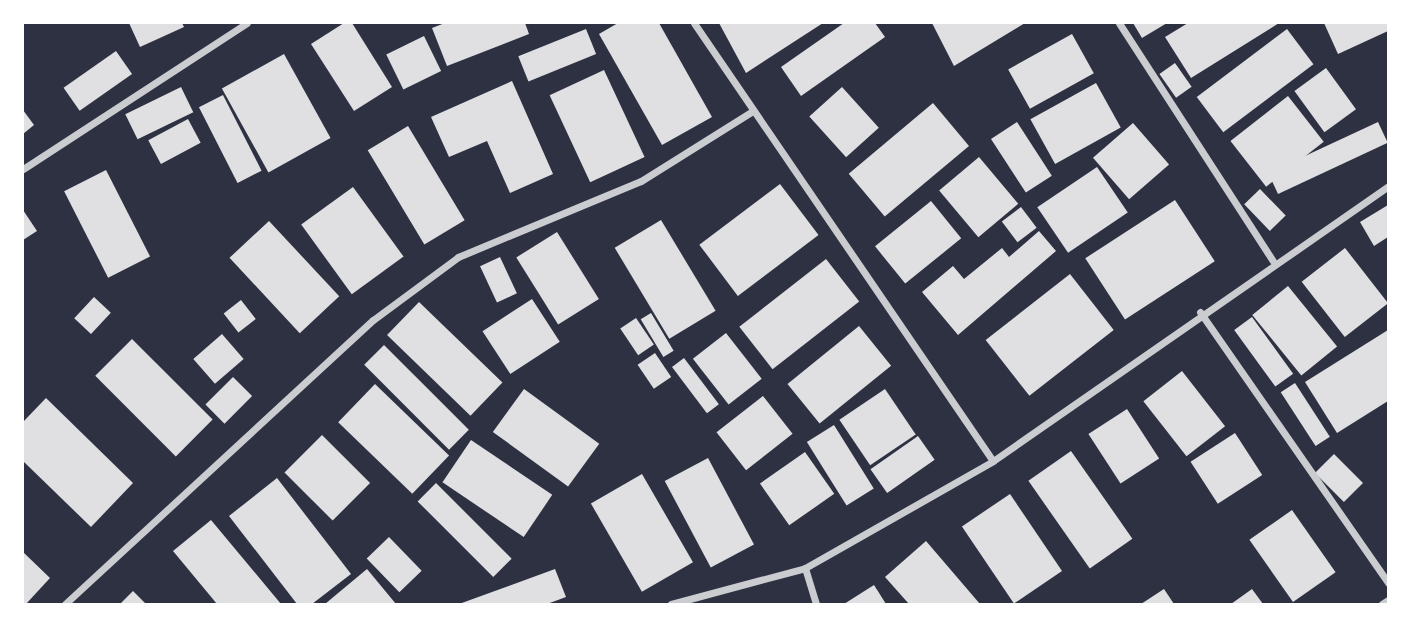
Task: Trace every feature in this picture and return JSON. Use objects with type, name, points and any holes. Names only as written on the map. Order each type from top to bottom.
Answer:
[{"type":"street","points":[[23,169],[247,23]]},
{"type":"street","points":[[694,23],[751,112],[993,461]]},
{"type":"street","points":[[1119,23],[1273,261]]},
{"type":"street","points":[[65,604],[373,320],[458,257],[641,181],[751,112]]},
{"type":"street","points":[[671,604],[805,568],[993,461],[1273,261],[1388,186]]},
{"type":"street","points":[[1200,312],[1388,583]]},
{"type":"street","points":[[805,568],[816,604]]},
{"type":"street","points":[[1382,604],[1388,600]]},
{"type":"building","points":[[129,23],[182,23],[184,27],[140,47]]},
{"type":"building","points":[[344,23],[352,23],[392,87],[354,111],[311,44]]},
{"type":"building","points":[[445,23],[525,23],[529,34],[447,66],[432,28]]},
{"type":"building","points":[[618,23],[659,23],[712,117],[662,145],[599,34]]},
{"type":"building","points":[[719,23],[823,23],[746,73]]},
{"type":"building","points":[[844,23],[875,23],[885,37],[801,96],[781,67]]},
{"type":"building","points":[[932,23],[1025,23],[954,66]]},
{"type":"building","points":[[1133,23],[1167,23],[1142,38]]},
{"type":"building","points":[[1188,23],[1279,23],[1191,78],[1165,37]]},
{"type":"building","points":[[1324,23],[1388,23],[1388,31],[1338,54]]},
{"type":"building","points":[[586,29],[596,54],[528,81],[518,56]]},
{"type":"building","points":[[1287,29],[1313,64],[1223,132],[1197,97]]},
{"type":"building","points":[[1072,34],[1094,73],[1030,109],[1008,69]]},
{"type":"building","points":[[424,36],[441,71],[403,89],[386,54]]},
{"type":"building","points":[[116,51],[132,74],[80,111],[64,88]]},
{"type":"building","points":[[284,54],[331,138],[268,172],[222,88]]},
{"type":"building","points":[[1175,63],[1192,87],[1176,98],[1159,74]]},
{"type":"building","points":[[1326,68],[1356,109],[1324,132],[1294,91]]},
{"type":"building","points":[[604,70],[645,157],[590,182],[550,95]]},
{"type":"building","points":[[512,81],[553,174],[510,193],[487,141],[449,157],[431,117]]},
{"type":"building","points":[[1096,83],[1121,128],[1055,164],[1030,119]]},
{"type":"building","points":[[181,87],[193,112],[138,139],[125,114]]},
{"type":"building","points":[[842,87],[879,128],[846,157],[809,116]]},
{"type":"building","points":[[223,95],[262,171],[238,183],[199,107]]},
{"type":"building","points":[[1288,96],[1324,142],[1266,187],[1230,141]]},
{"type":"building","points":[[933,103],[969,146],[885,217],[849,174]]},
{"type":"building","points":[[23,110],[34,125],[23,134]]},
{"type":"building","points":[[188,119],[201,143],[161,164],[148,140]]},
{"type":"building","points":[[1017,122],[1052,176],[1026,193],[991,139]]},
{"type":"building","points":[[1378,122],[1388,143],[1278,194],[1268,173]]},
{"type":"building","points":[[1133,123],[1169,165],[1129,199],[1093,158]]},
{"type":"building","points":[[408,126],[465,220],[424,244],[368,150]]},
{"type":"building","points":[[979,157],[1018,204],[978,237],[939,190]]},
{"type":"building","points":[[1097,167],[1128,213],[1068,253],[1037,207]]},
{"type":"building","points":[[106,170],[150,256],[108,278],[64,191]]},
{"type":"building","points":[[780,184],[819,235],[738,296],[699,245]]},
{"type":"building","points":[[353,187],[404,257],[352,294],[301,225]]},
{"type":"building","points":[[1260,189],[1286,216],[1270,231],[1244,204]]},
{"type":"building","points":[[1175,200],[1215,261],[1125,319],[1085,258]]},
{"type":"building","points":[[931,201],[961,238],[905,284],[875,246]]},
{"type":"building","points":[[1388,205],[1388,237],[1374,246],[1360,222]]},
{"type":"building","points":[[1021,207],[1037,228],[1017,242],[1002,221]]},
{"type":"building","points":[[23,210],[37,231],[23,240]]},
{"type":"building","points":[[661,220],[716,311],[669,339],[615,248]]},
{"type":"building","points":[[269,221],[339,296],[300,333],[230,258]]},
{"type":"building","points":[[1039,231],[1056,251],[958,335],[922,292],[953,266],[964,279],[1002,248],[1009,257]]},
{"type":"building","points":[[557,232],[599,299],[558,324],[516,257]]},
{"type":"building","points":[[1345,248],[1388,303],[1345,337],[1302,282]]},
{"type":"building","points":[[500,257],[517,293],[497,303],[480,266]]},
{"type":"building","points":[[826,259],[859,302],[773,369],[739,327]]},
{"type":"building","points":[[1070,274],[1114,330],[1029,396],[986,340]]},
{"type":"building","points":[[1288,286],[1337,347],[1301,376],[1252,315]]},
{"type":"building","points":[[94,297],[111,313],[91,334],[74,318]]},
{"type":"building","points":[[532,299],[560,342],[510,374],[483,331]]},
{"type":"building","points":[[241,300],[256,319],[238,332],[224,314]]},
{"type":"building","points":[[419,302],[502,383],[470,416],[387,335]]},
{"type":"building","points":[[651,313],[674,351],[663,357],[641,319]]},
{"type":"building","points":[[1252,317],[1293,374],[1275,387],[1234,330]]},
{"type":"building","points":[[636,318],[654,345],[638,355],[620,329]]},
{"type":"building","points":[[859,326],[891,366],[820,424],[788,384]]},
{"type":"building","points":[[1388,330],[1388,401],[1337,433],[1305,382]]},
{"type":"building","points":[[726,333],[762,379],[729,405],[693,359]]},
{"type":"building","points":[[222,334],[244,359],[215,384],[193,359]]},
{"type":"building","points":[[132,339],[213,420],[176,456],[95,376]]},
{"type":"building","points":[[384,345],[469,430],[449,450],[364,365]]},
{"type":"building","points":[[655,353],[671,377],[654,389],[638,365]]},
{"type":"building","points":[[684,358],[719,404],[707,413],[672,367]]},
{"type":"building","points":[[1182,371],[1225,426],[1186,456],[1143,401]]},
{"type":"building","points":[[233,377],[252,396],[225,424],[205,405]]},
{"type":"building","points":[[1295,383],[1330,437],[1316,446],[1281,392]]},
{"type":"building","points":[[375,384],[449,456],[412,494],[338,422]]},
{"type":"building","points":[[524,389],[599,444],[568,487],[493,432]]},
{"type":"building","points":[[885,389],[916,435],[870,465],[839,420]]},
{"type":"building","points":[[763,396],[793,434],[746,470],[717,432]]},
{"type":"building","points":[[46,398],[133,483],[91,527],[23,461],[23,422]]},
{"type":"building","points":[[1127,409],[1159,458],[1121,484],[1088,434]]},
{"type":"building","points":[[834,425],[874,489],[847,506],[807,442]]},
{"type":"building","points":[[1235,433],[1262,475],[1218,504],[1191,462]]},
{"type":"building","points":[[322,435],[370,483],[333,521],[285,472]]},
{"type":"building","points":[[918,436],[935,460],[887,493],[870,469]]},
{"type":"building","points":[[471,440],[552,495],[524,537],[442,482]]},
{"type":"building","points":[[1071,451],[1132,539],[1090,568],[1028,481]]},
{"type":"building","points":[[805,452],[834,494],[789,525],[760,484]]},
{"type":"building","points":[[1334,454],[1363,483],[1344,502],[1315,473]]},
{"type":"building","points":[[708,458],[754,545],[711,568],[665,481]]},
{"type":"building","points":[[642,474],[693,562],[642,592],[591,504]]},
{"type":"building","points":[[277,478],[351,574],[312,604],[297,604],[229,516]]},
{"type":"building","points":[[436,483],[512,559],[493,577],[418,501]]},
{"type":"building","points":[[1010,494],[1062,571],[1014,604],[962,526]]},
{"type":"building","points":[[1292,510],[1336,572],[1293,602],[1249,540]]},
{"type":"building","points":[[211,520],[281,604],[217,604],[173,551]]},
{"type":"building","points":[[389,537],[422,571],[399,592],[367,559]]},
{"type":"building","points":[[926,541],[980,604],[909,604],[885,577]]},
{"type":"building","points":[[23,552],[50,578],[26,604],[23,604]]},
{"type":"building","points":[[367,569],[396,604],[325,604]]},
{"type":"building","points":[[555,569],[566,597],[547,604],[459,604]]},
{"type":"building","points":[[874,585],[886,604],[844,604]]},
{"type":"building","points":[[1164,589],[1174,604],[1141,604]]},
{"type":"building","points":[[1252,589],[1263,604],[1231,604]]},
{"type":"building","points":[[133,591],[146,604],[120,604]]}]
